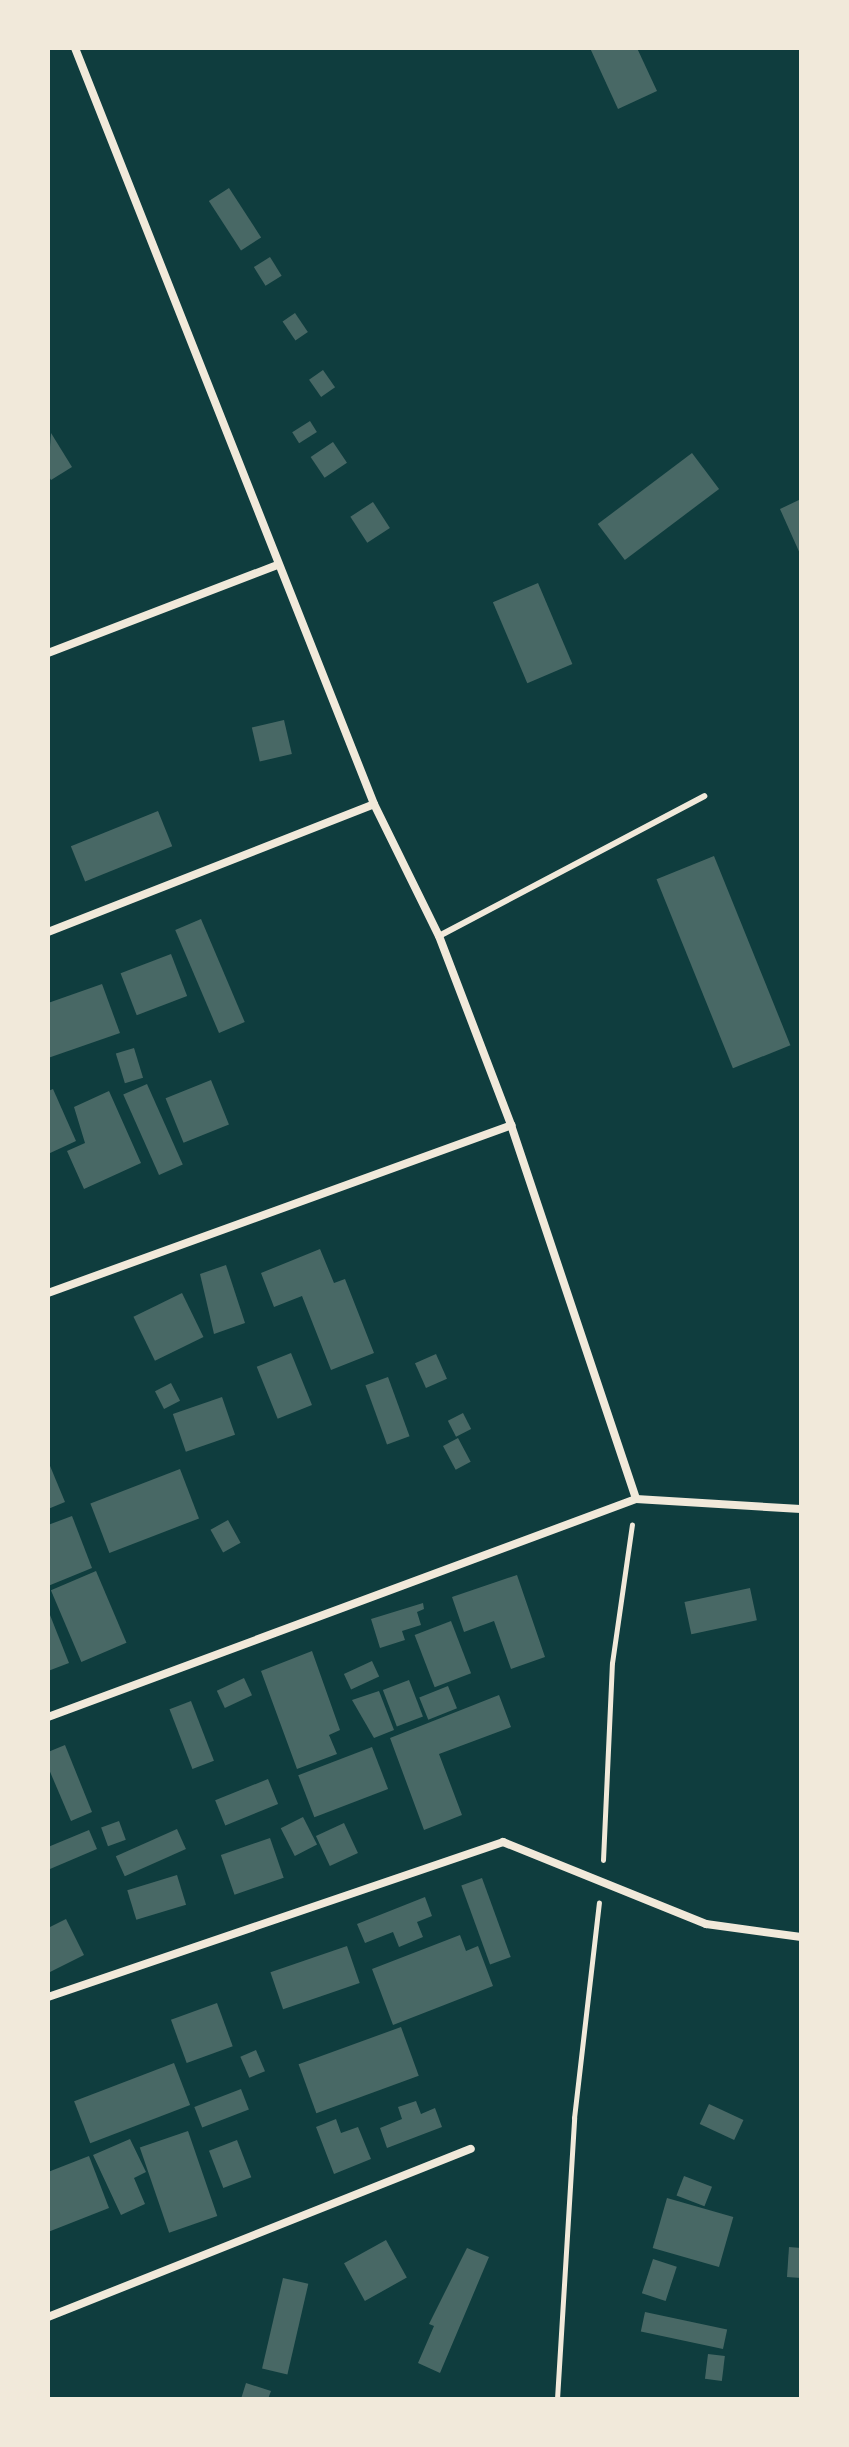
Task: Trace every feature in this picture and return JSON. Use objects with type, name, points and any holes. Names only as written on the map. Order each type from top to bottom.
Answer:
[{"type":"street","points":[[75,48],[110,126],[277,565],[374,804],[439,936],[511,1125],[636,1499]]},
{"type":"street","points":[[48,653],[277,565]]},
{"type":"street","points":[[48,932],[374,804]]},
{"type":"street","points":[[48,1293],[511,1125]]},
{"type":"street","points":[[48,1717],[636,1499],[801,1509]]},
{"type":"street","points":[[48,1997],[503,1842],[706,1924],[801,1937]]},
{"type":"street","points":[[48,2317],[471,2149]]},
{"type":"lane","points":[[439,936],[704,796]]},
{"type":"path","points":[[557,2399],[574,2118],[602,1882],[612,1663],[636,1499]]},
{"type":"building","points":[[590,48],[637,48],[657,91],[618,109]]},
{"type":"building","points":[[229,188],[261,237],[241,251],[209,201]]},
{"type":"building","points":[[270,257],[282,276],[266,286],[254,267]]},
{"type":"building","points":[[295,313],[308,332],[295,340],[283,321]]},
{"type":"building","points":[[323,370],[335,387],[321,397],[309,380]]},
{"type":"building","points":[[310,421],[317,432],[299,443],[292,432]]},
{"type":"building","points":[[51,433],[72,467],[51,480],[48,475]]},
{"type":"building","points":[[333,442],[347,463],[325,478],[311,457]]},
{"type":"building","points":[[692,453],[719,489],[625,560],[598,524]]},
{"type":"building","points":[[801,499],[801,556],[780,509]]},
{"type":"building","points":[[373,502],[390,528],[367,543],[350,517]]},
{"type":"building","points":[[538,583],[572,664],[527,683],[493,602]]},
{"type":"building","points":[[284,720],[292,754],[260,762],[252,727]]},
{"type":"building","points":[[158,811],[172,846],[85,881],[71,846]]},
{"type":"building","points":[[714,856],[790,1045],[733,1068],[657,879]]},
{"type":"building","points":[[201,919],[245,1022],[219,1033],[175,930]]},
{"type":"building","points":[[171,954],[187,996],[137,1015],[121,973]]},
{"type":"building","points":[[102,984],[120,1033],[48,1058],[48,1003]]},
{"type":"building","points":[[134,1048],[143,1078],[125,1083],[116,1054]]},
{"type":"building","points":[[211,1080],[229,1125],[184,1143],[166,1098]]},
{"type":"building","points":[[147,1084],[183,1164],[159,1175],[123,1095]]},
{"type":"building","points":[[53,1089],[76,1141],[48,1154],[48,1091]]},
{"type":"building","points":[[109,1091],[141,1163],[84,1189],[67,1151],[85,1143],[74,1107]]},
{"type":"building","points":[[320,1249],[334,1283],[345,1279],[374,1353],[331,1370],[302,1296],[274,1307],[261,1273]]},
{"type":"building","points":[[226,1265],[245,1323],[214,1334],[200,1274]]},
{"type":"building","points":[[182,1293],[203,1337],[155,1361],[133,1317]]},
{"type":"building","points":[[291,1353],[312,1405],[278,1419],[257,1367]]},
{"type":"building","points":[[436,1354],[447,1379],[426,1388],[415,1363]]},
{"type":"building","points":[[388,1377],[410,1436],[387,1444],[365,1385]]},
{"type":"building","points":[[171,1383],[180,1401],[164,1409],[155,1391]]},
{"type":"building","points":[[222,1397],[235,1435],[186,1452],[173,1414]]},
{"type":"building","points":[[463,1413],[471,1429],[456,1437],[448,1421]]},
{"type":"building","points":[[458,1438],[471,1462],[456,1470],[443,1446]]},
{"type":"building","points":[[48,1461],[65,1502],[48,1509]]},
{"type":"building","points":[[180,1469],[199,1518],[109,1553],[90,1503]]},
{"type":"building","points":[[72,1516],[92,1568],[48,1586],[48,1525]]},
{"type":"building","points":[[228,1520],[241,1543],[223,1552],[211,1530]]},
{"type":"building","points":[[96,1571],[126,1643],[81,1662],[51,1590]]},
{"type":"building","points":[[517,1575],[545,1657],[511,1669],[494,1621],[464,1632],[452,1597]]},
{"type":"building","points":[[750,1588],[757,1620],[691,1634],[684,1602]]},
{"type":"building","points":[[423,1603],[424,1609],[417,1612],[421,1625],[402,1631],[405,1640],[380,1648],[371,1619]]},
{"type":"building","points":[[48,1610],[69,1663],[48,1671]]},
{"type":"building","points":[[451,1621],[471,1673],[435,1687],[415,1635]]},
{"type":"building","points":[[312,1651],[340,1730],[329,1735],[337,1754],[297,1769],[261,1671]]},
{"type":"building","points":[[372,1661],[379,1676],[351,1690],[344,1674]]},
{"type":"building","points":[[244,1678],[252,1695],[225,1708],[217,1691]]},
{"type":"building","points":[[409,1680],[423,1716],[397,1726],[383,1690]]},
{"type":"building","points":[[448,1686],[457,1708],[428,1720],[419,1698]]},
{"type":"building","points":[[379,1691],[394,1730],[374,1738],[352,1700]]},
{"type":"building","points":[[499,1695],[511,1727],[439,1754],[462,1815],[424,1830],[390,1738]]},
{"type":"building","points":[[191,1701],[214,1761],[192,1769],[170,1709]]},
{"type":"building","points":[[65,1745],[92,1812],[71,1821],[48,1767],[48,1752]]},
{"type":"building","points":[[372,1747],[388,1789],[314,1817],[298,1775]]},
{"type":"building","points":[[268,1779],[278,1804],[225,1825],[215,1800]]},
{"type":"building","points":[[303,1817],[317,1845],[295,1856],[281,1828]]},
{"type":"building","points":[[119,1821],[126,1840],[108,1846],[101,1827]]},
{"type":"building","points":[[344,1823],[358,1853],[330,1866],[316,1836]]},
{"type":"building","points":[[177,1829],[186,1849],[125,1876],[116,1856]]},
{"type":"building","points":[[89,1830],[97,1849],[50,1869],[48,1847]]},
{"type":"building","points":[[270,1838],[284,1878],[235,1895],[221,1855]]},
{"type":"building","points":[[177,1875],[186,1905],[136,1920],[127,1890]]},
{"type":"building","points":[[482,1878],[511,1957],[490,1964],[461,1886]]},
{"type":"building","points":[[425,1897],[432,1916],[417,1922],[423,1937],[399,1947],[393,1932],[365,1943],[357,1924]]},
{"type":"building","points":[[66,1919],[84,1955],[48,1973],[48,1928]]},
{"type":"building","points":[[460,1935],[466,1951],[478,1946],[493,1986],[393,2025],[372,1969]]},
{"type":"building","points":[[347,1946],[360,1983],[283,2009],[270,1972]]},
{"type":"building","points":[[217,2003],[233,2046],[187,2063],[171,2020]]},
{"type":"building","points":[[401,2027],[419,2076],[316,2113],[299,2064]]},
{"type":"building","points":[[256,2050],[265,2071],[249,2078],[240,2057]]},
{"type":"building","points":[[174,2063],[190,2105],[90,2143],[74,2101]]},
{"type":"building","points":[[241,2089],[249,2110],[202,2127],[194,2107]]},
{"type":"building","points":[[416,2101],[421,2114],[435,2108],[442,2127],[387,2148],[380,2128],[402,2119],[398,2107]]},
{"type":"building","points":[[709,2104],[743,2120],[734,2140],[700,2124]]},
{"type":"building","points":[[336,2119],[341,2133],[358,2127],[371,2159],[334,2174],[316,2127]]},
{"type":"building","points":[[188,2131],[217,2216],[169,2233],[140,2148]]},
{"type":"building","points":[[130,2139],[146,2172],[134,2178],[145,2204],[121,2215],[93,2155]]},
{"type":"building","points":[[237,2140],[251,2177],[223,2188],[209,2151]]},
{"type":"building","points":[[89,2156],[109,2208],[48,2232],[48,2172]]},
{"type":"building","points":[[684,2176],[712,2187],[704,2206],[676,2196]]},
{"type":"building","points":[[667,2198],[733,2217],[719,2267],[653,2248]]},
{"type":"building","points":[[386,2240],[407,2278],[365,2301],[344,2263]]},
{"type":"building","points":[[789,2247],[801,2248],[801,2278],[787,2277]]},
{"type":"building","points":[[467,2248],[489,2257],[440,2373],[418,2363],[434,2326],[429,2324]]},
{"type":"building","points":[[653,2259],[677,2267],[666,2301],[642,2293]]},
{"type":"building","points":[[283,2278],[308,2284],[287,2374],[262,2369]]},
{"type":"building","points":[[645,2312],[727,2329],[723,2349],[641,2332]]},
{"type":"building","points":[[708,2354],[725,2356],[722,2381],[705,2379]]},
{"type":"building","points":[[246,2383],[271,2391],[268,2399],[241,2399]]}]
